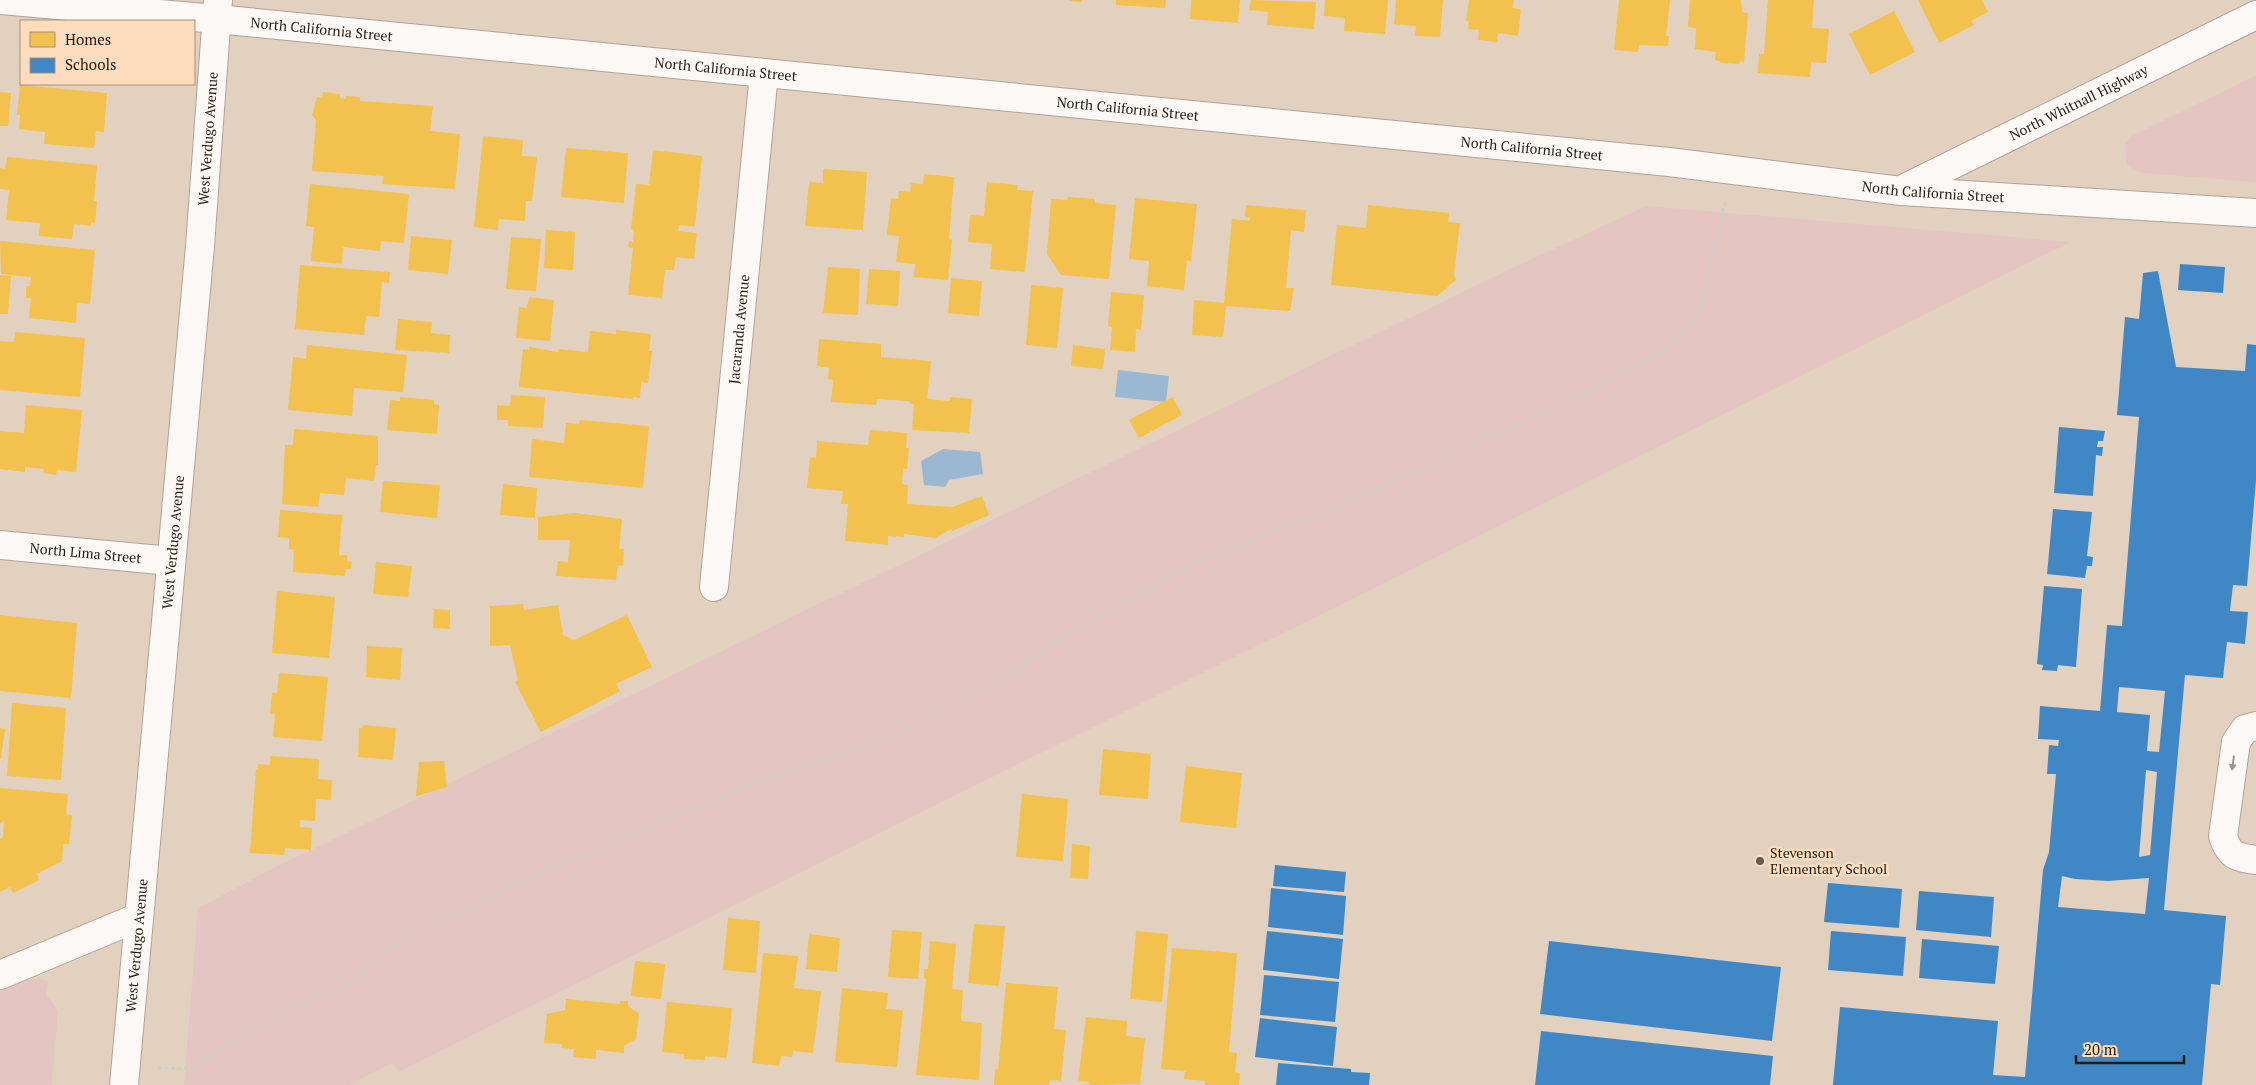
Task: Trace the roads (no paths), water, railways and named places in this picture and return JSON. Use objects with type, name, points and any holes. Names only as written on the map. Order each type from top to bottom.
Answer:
[{"type":"street","name":"North California Street","points":[[1,0],[217,9],[764,73],[1732,170],[1901,190],[2256,213]]},
{"type":"street","name":"West Verdugo Avenue","points":[[125,1076],[200,246],[217,9]]},
{"type":"street","name":"North Whitnall Highway","points":[[1901,190],[2256,15]]},
{"type":"street","name":"Jacaranda Avenue","points":[[714,587],[764,73]]},
{"type":"street","name":"North Lima Street","points":[[0,545],[171,561]]},
{"type":"street","points":[[2256,726],[2245,729],[2236,742],[2223,836],[2227,849],[2239,858],[2256,860]]},
{"type":"street","points":[[0,975],[139,917]]},
{"type":"water","points":[[1118,370],[1169,376],[1166,402],[1115,397]]},
{"type":"water","points":[[943,449],[980,452],[983,474],[949,480],[945,487],[924,485],[921,461]]},
{"type":"place","name":"Stevenson Elementary School","points":[[1760,861]]}]
